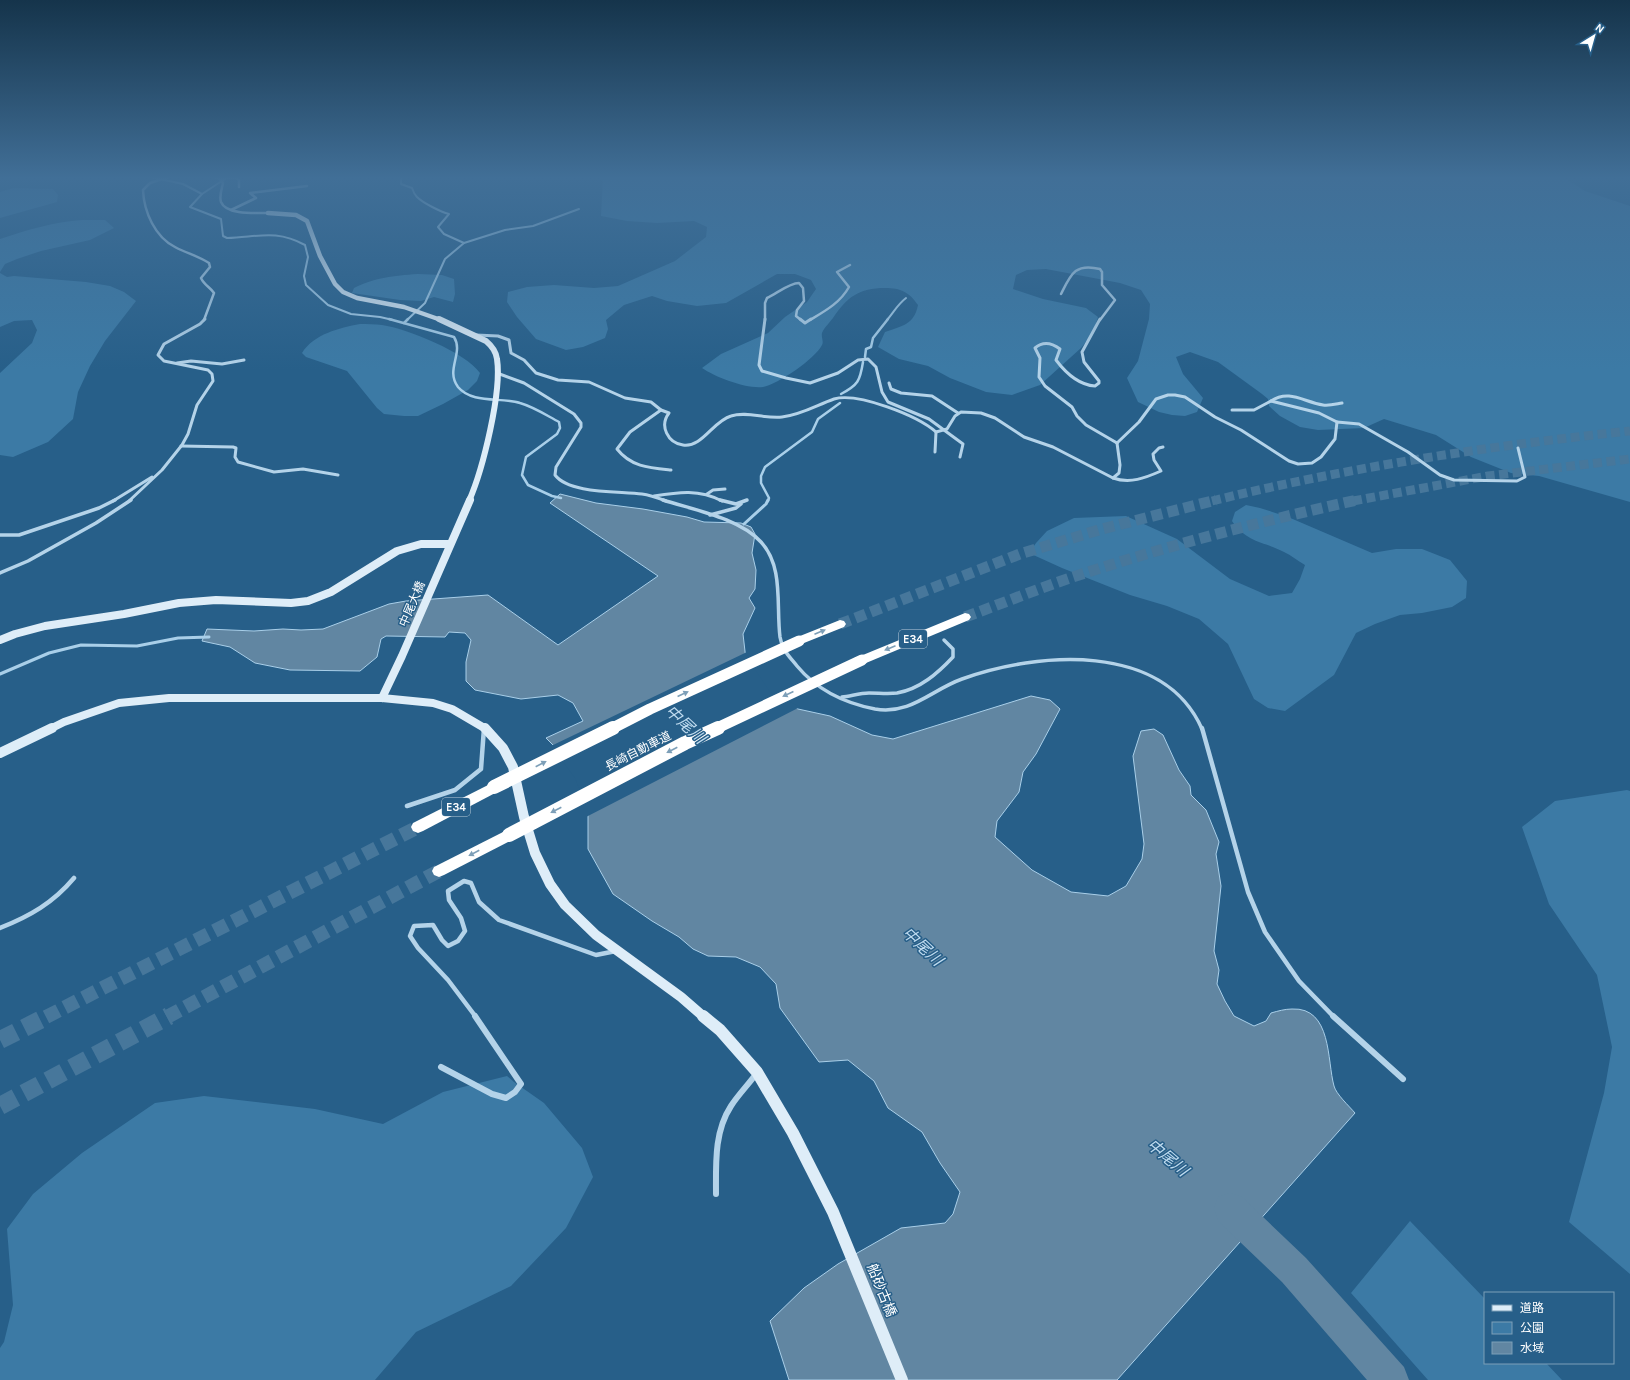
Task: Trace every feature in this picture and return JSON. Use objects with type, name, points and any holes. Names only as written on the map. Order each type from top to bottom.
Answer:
[{"type":"highway","name":"長崎自動車道","points":[[439,871],[685,743],[862,660],[965,617]]},
{"type":"highway","name":"E34","points":[[418,827],[650,709],[799,641],[840,624]]},
{"type":"street","points":[[0,573],[33,558],[108,516],[133,498],[156,475],[181,446],[190,429],[194,412],[200,399],[212,383],[214,377],[212,372],[174,363],[160,358],[158,355],[164,344],[200,324],[205,319],[214,293],[210,287],[203,282],[202,278],[210,267],[209,262],[167,241]]},
{"type":"street","name":"中尾大橋","points":[[314,241],[317,251],[337,286],[342,291],[357,297],[423,313],[476,335],[492,346],[497,358],[496,393],[488,443],[471,497],[449,544],[402,656],[382,698]]},
{"type":"street","points":[[850,265],[837,272],[849,287],[847,292],[838,302],[805,323],[796,316],[797,310],[804,301],[802,288],[799,283],[793,282],[780,292],[767,298],[765,303],[766,324],[759,365],[762,371],[812,383],[840,373],[855,360],[865,359],[873,363],[877,370],[881,392],[884,398],[893,404],[925,417],[963,444],[960,457]]},
{"type":"street","points":[[1061,294],[1070,275],[1079,267],[1093,267],[1100,269],[1102,272],[1102,285],[1115,300],[1103,314],[1082,352],[1084,362],[1099,383],[1091,386],[1086,385],[1076,379],[1056,360],[1060,349],[1054,345],[1047,344],[1040,344],[1035,348],[1040,358],[1038,377],[1047,388],[1074,409],[1077,418],[1096,432],[1117,443]]},
{"type":"street","points":[[476,335],[498,336],[509,340],[511,353],[524,360],[536,373],[558,380],[589,382],[625,398],[651,402],[661,410],[669,413],[665,419],[666,434],[669,439],[682,445],[699,442],[715,424],[728,417],[744,414],[783,418],[834,399],[843,398],[859,399],[905,413],[926,422],[936,432],[935,452]]},
{"type":"street","points":[[174,363],[189,361],[230,364],[244,360]]},
{"type":"street","points":[[497,373],[524,383],[574,414],[581,423],[556,467],[555,475],[560,481],[581,488],[623,491],[652,496],[740,526],[764,544],[772,557],[777,579],[777,606],[783,650],[810,681],[828,693],[870,708],[892,710],[919,702],[949,684],[992,669],[1036,662],[1072,660],[1094,660],[1116,663],[1136,668],[1150,674],[1162,682],[1182,698],[1192,710],[1202,728],[1248,892],[1265,932],[1299,981],[1330,1013],[1403,1078]]},
{"type":"street","points":[[889,383],[891,389],[896,392],[932,396],[958,413]]},
{"type":"street","points":[[1117,443],[1139,422],[1156,399],[1168,395],[1185,397],[1210,415],[1241,430],[1282,457],[1298,464],[1312,463],[1324,454],[1335,439],[1337,422]]},
{"type":"street","points":[[1232,410],[1254,410],[1271,401],[1276,396],[1302,397],[1324,405],[1342,403]]},
{"type":"street","points":[[1271,401],[1319,413],[1337,422],[1360,424],[1408,452],[1440,475],[1454,480],[1510,482],[1524,479],[1526,477],[1518,448]]},
{"type":"street","points":[[661,410],[642,422],[619,444],[617,449],[621,455],[634,465],[670,470]]},
{"type":"street","points":[[936,432],[947,429],[958,413],[967,411],[979,412],[994,417],[1022,436],[1034,442],[1051,446],[1119,481],[1145,479],[1161,471],[1154,460],[1153,454],[1159,448],[1163,447]]},
{"type":"street","points":[[1112,478],[1118,473],[1120,465],[1117,443]]},
{"type":"street","points":[[181,446],[233,447],[236,448],[235,457],[238,462],[268,471],[274,472],[303,468],[338,475]]},
{"type":"street","points":[[0,535],[19,535],[99,508],[109,504],[140,482],[156,475]]},
{"type":"street","points":[[707,494],[713,490],[725,489]]},
{"type":"street","points":[[652,496],[667,494],[707,494],[726,504],[741,504]]},
{"type":"street","points":[[709,515],[736,508],[747,500]]},
{"type":"street","points":[[0,640],[15,634],[45,626],[124,614],[179,603],[216,600],[291,604],[308,601],[331,592],[397,551],[421,544],[449,544]]},
{"type":"street","points":[[839,697],[868,693],[896,693],[909,690],[926,682],[942,669],[953,657],[953,649],[944,640]]},
{"type":"street","name":"船砂古橋","points":[[0,753],[64,722],[119,704],[169,698],[382,698],[433,703],[452,708],[484,726],[504,748],[513,767],[524,817],[535,853],[550,884],[565,905],[596,936],[681,997],[720,1030],[757,1072],[793,1133],[833,1212],[902,1380]]},
{"type":"street","points":[[406,806],[455,790],[481,769],[484,726]]},
{"type":"street","points":[[0,928],[42,909],[62,893],[74,878]]},
{"type":"street","points":[[441,1067],[492,1094],[506,1098],[515,1092],[521,1084],[485,1027],[446,978],[416,948],[410,936],[414,926],[425,924],[432,925],[448,946],[462,938],[465,932],[461,918],[449,900],[448,891],[455,885],[464,881],[471,883],[479,902],[500,920],[596,955],[617,951]]},
{"type":"street","points":[[716,1194],[716,1166],[720,1133],[727,1112],[757,1072]]},
{"type":"green space","points":[[0,241],[84,241],[41,251],[17,259],[5,264],[0,272]]},
{"type":"green space","points":[[700,241],[1630,241],[1630,502],[1539,476],[1511,473],[1471,457],[1436,435],[1384,419],[1364,428],[1318,430],[1300,427],[1280,416],[1269,406],[1268,399],[1218,362],[1190,352],[1176,357],[1183,374],[1203,398],[1197,412],[1185,416],[1159,412],[1138,402],[1127,378],[1138,361],[1149,319],[1150,304],[1141,290],[1120,283],[1046,269],[1027,270],[1016,275],[1013,289],[1043,299],[1086,308],[1098,317],[1093,333],[1081,348],[1040,385],[1012,395],[986,392],[950,378],[928,366],[899,359],[878,347],[885,332],[906,324],[914,317],[918,305],[908,294],[891,288],[876,288],[854,295],[843,304],[823,331],[823,344],[818,351],[796,370],[778,381],[763,387],[740,384],[715,375],[702,368],[721,354],[768,333],[785,317],[807,302],[816,289],[811,280],[795,274],[777,274],[726,303],[697,306],[667,301],[652,296],[624,305],[606,320],[608,329],[605,338],[583,347],[566,350],[536,339],[517,317],[507,302],[508,292],[527,287],[554,285],[594,288],[618,286],[675,261]]},
{"type":"green space","points":[[0,273],[7,277],[14,276],[86,282],[110,286],[124,292],[136,301],[105,341],[90,366],[78,392],[73,419],[48,442],[13,457],[0,455],[0,373],[32,343],[37,330],[32,320],[14,321],[0,327]]},
{"type":"green space","points":[[418,274],[442,275],[454,279],[455,294],[453,302],[434,297],[421,301],[400,300],[352,293],[354,288],[378,279],[392,276]]},
{"type":"green space","points":[[360,324],[393,327],[420,336],[435,343],[462,357],[473,365],[480,373],[477,381],[468,390],[418,416],[384,414],[377,408],[347,371],[306,357],[302,353],[313,341],[328,333]]},
{"type":"green space","points":[[1246,505],[1288,517],[1372,553],[1396,549],[1422,549],[1450,560],[1467,581],[1466,598],[1452,607],[1422,613],[1400,615],[1356,633],[1334,675],[1285,711],[1268,708],[1254,699],[1228,644],[1199,619],[1167,606],[1130,595],[1029,553],[1047,531],[1074,518],[1126,516],[1177,539],[1230,579],[1269,596],[1292,593],[1300,579],[1305,565],[1287,553],[1250,538],[1238,528],[1232,521],[1235,512]]},
{"type":"green space","points":[[1627,790],[1630,791],[1630,1274],[1569,1222],[1604,1093],[1612,1047],[1597,975],[1549,904],[1522,827],[1555,801]]},
{"type":"green space","points":[[507,1076],[544,1103],[582,1148],[593,1177],[566,1228],[511,1286],[416,1332],[375,1380],[0,1380],[0,1348],[4,1342],[13,1305],[7,1229],[33,1194],[82,1153],[155,1103],[204,1096],[315,1109],[383,1124],[443,1092]]},
{"type":"green space","points":[[1410,1221],[1484,1298],[1484,1364],[1547,1364],[1562,1380],[1428,1380],[1351,1293]]},
{"type":"water","points":[[560,494],[596,503],[643,509],[687,517],[704,522],[741,523],[751,527],[755,534],[752,553],[756,570],[755,589],[749,598],[755,608],[743,634],[746,660],[769,694],[798,709],[830,716],[872,735],[893,739],[1031,696],[1050,700],[1060,709],[1036,754],[1023,772],[1019,792],[997,821],[995,837],[1032,870],[1071,892],[1108,896],[1126,886],[1142,859],[1144,844],[1133,756],[1141,731],[1154,729],[1163,735],[1179,770],[1190,786],[1191,795],[1206,810],[1219,842],[1216,854],[1221,886],[1214,951],[1219,970],[1217,984],[1225,1001],[1234,1016],[1254,1026],[1266,1021],[1271,1013],[1284,1010],[1292,1009],[1305,1011],[1314,1017],[1321,1026],[1325,1037],[1335,1089],[1355,1113],[1117,1380],[789,1380],[770,1321],[804,1288],[838,1264],[901,1228],[945,1223],[953,1214],[960,1192],[940,1163],[922,1132],[888,1108],[874,1081],[848,1060],[819,1062],[780,1008],[776,984],[760,967],[736,957],[708,956],[693,949],[679,937],[652,921],[613,894],[588,849],[588,804],[577,777],[555,747],[546,738],[583,721],[573,703],[558,695],[521,699],[475,690],[466,681],[466,662],[471,640],[465,633],[449,632],[445,637],[386,636],[381,639],[377,657],[360,671],[290,670],[255,663],[230,647],[202,641],[207,629],[254,631],[323,629],[389,604],[406,601],[488,595],[558,645],[658,576],[550,503]]},
{"type":"pier","points":[[747,652],[748,659],[770,692],[800,707],[586,817],[586,805],[575,778],[551,746]]},
{"type":"waterway","points":[[298,241],[305,245],[308,257],[304,276],[306,285],[328,305],[351,314],[391,319]]},
{"type":"waterway","points":[[464,243],[469,241]]},
{"type":"waterway","points":[[407,320],[425,303],[445,259],[464,243]]},
{"type":"waterway","points":[[887,320],[906,298]]},
{"type":"waterway","points":[[391,319],[454,337],[457,343],[457,349],[453,374],[458,387],[464,392],[479,398],[520,403],[559,422],[560,428],[557,434],[526,457],[522,475],[528,485],[552,496],[561,498]]},
{"type":"waterway","points":[[865,357],[866,349],[871,347],[873,338],[888,319]]},
{"type":"waterway","points":[[404,323],[407,320]]},
{"type":"waterway","points":[[841,394],[855,385],[861,374],[863,362]]},
{"type":"waterway","points":[[768,501],[769,498],[761,483],[761,476],[765,467],[812,432],[818,419],[840,403]]},
{"type":"waterway","points":[[744,524],[766,504],[768,500]]},
{"type":"waterway","points":[[0,674],[49,653],[81,645],[137,646],[178,638],[209,637]]},
{"type":"waterway","name":"中尾川","points":[[1230,1209],[1294,1270],[1391,1380]]},
{"type":"tunnel","points":[[1213,501],[1316,478],[1420,459],[1525,443],[1630,431]]},
{"type":"tunnel","points":[[1353,501],[1488,476],[1630,459]]},
{"type":"tunnel","points":[[965,617],[1060,582],[1143,555],[1250,525],[1357,500]]},
{"type":"tunnel","points":[[840,624],[1020,554],[1102,529],[1213,501]]},
{"type":"tunnel","points":[[46,1017],[418,827]]},
{"type":"tunnel","points":[[167,1017],[439,871]]},
{"type":"tunnel","points":[[0,1106],[169,1016]]},
{"type":"tunnel","points":[[0,1040],[46,1017]]}]
